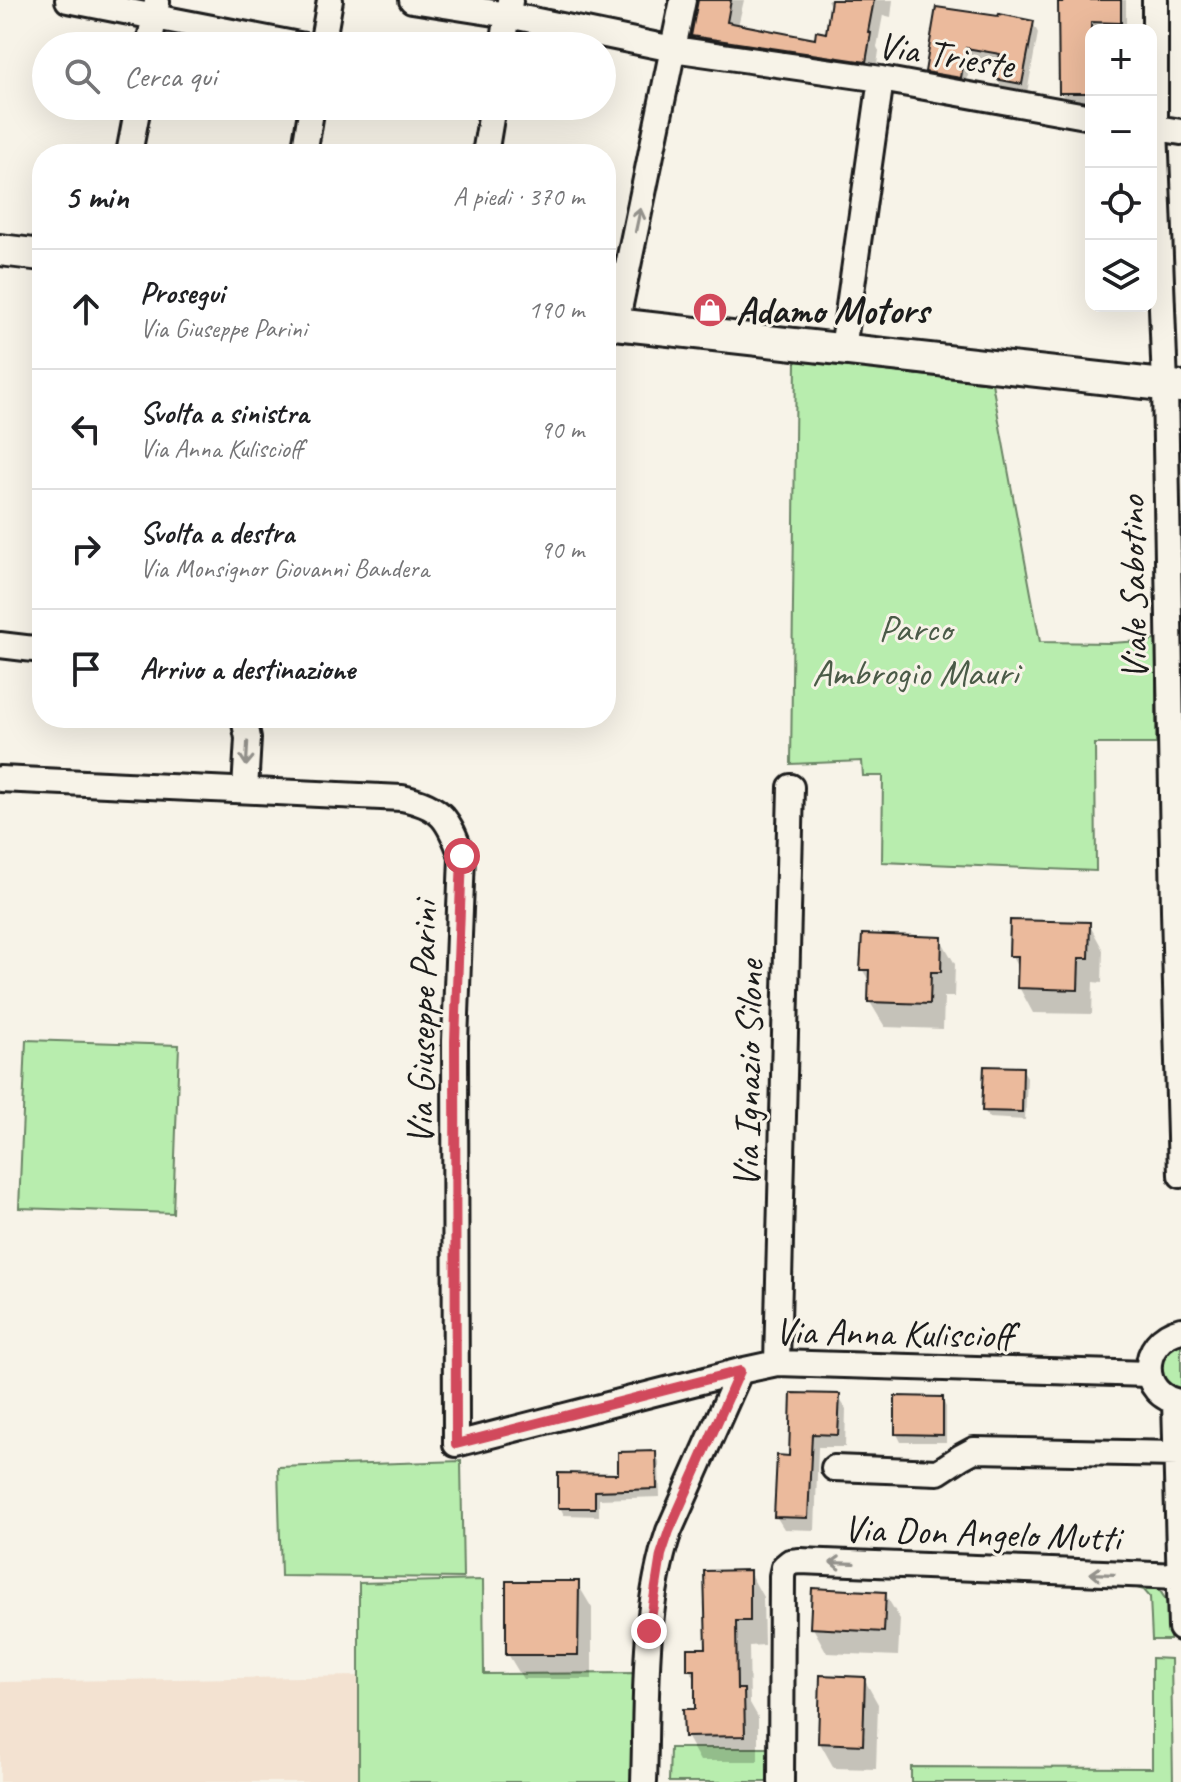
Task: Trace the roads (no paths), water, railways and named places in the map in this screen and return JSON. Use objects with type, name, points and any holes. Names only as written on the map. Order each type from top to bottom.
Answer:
[{"type":"main road","points":[[0,250],[32,254]]},
{"type":"main road","points":[[616,325],[1173,386]]},
{"type":"street","points":[[68,0],[156,8],[249,32]]},
{"type":"street","points":[[324,32],[330,0]]},
{"type":"street","name":"Via Trieste","points":[[412,0],[509,8],[605,32]]},
{"type":"street","points":[[616,302],[683,0]]},
{"type":"street","name":"Viale Sabotino","points":[[1154,96],[1155,0]]},
{"type":"street","points":[[152,32],[156,8]]},
{"type":"street","points":[[505,32],[509,8]]},
{"type":"street","name":"Via Trieste","points":[[616,35],[673,49],[881,79],[1085,116]]},
{"type":"street","points":[[843,349],[881,79]]},
{"type":"street","points":[[131,144],[135,120]]},
{"type":"street","points":[[306,144],[310,120]]},
{"type":"street","points":[[487,144],[491,120]]},
{"type":"street","points":[[1157,129],[1181,132]]},
{"type":"street","name":"Viale Sabotino","points":[[1156,168],[1173,386],[1181,1175]]},
{"type":"street","points":[[0,645],[32,649]]},
{"type":"street","points":[[245,790],[246,728]]},
{"type":"street","name":"Via Giuseppe Parini","points":[[0,779],[402,798],[424,802],[443,816],[453,831],[462,856],[455,1041],[456,1444]]},
{"type":"street","name":"Via Ignazio Silone","points":[[777,1363],[791,787]]},
{"type":"street","points":[[1181,1330],[1160,1339],[1149,1361],[1149,1374],[1154,1386],[1164,1396],[1178,1401],[1181,1628]]},
{"type":"street","name":"Via Anna Kuliscioff","points":[[456,1444],[777,1363],[1149,1374]]},
{"type":"street","points":[[644,1782],[649,1631],[661,1555],[740,1371]]},
{"type":"street","points":[[834,1468],[938,1472],[974,1450],[1178,1454]]},
{"type":"street","name":"Via Don Angelo Mutti","points":[[781,1782],[782,1576],[784,1567],[790,1562],[1180,1576]]},
{"type":"place","name":"Adamo Motors","points":[[710,310]]},
{"type":"park label","name":"Parco Ambrogio Mauri","points":[[915,650]]}]
